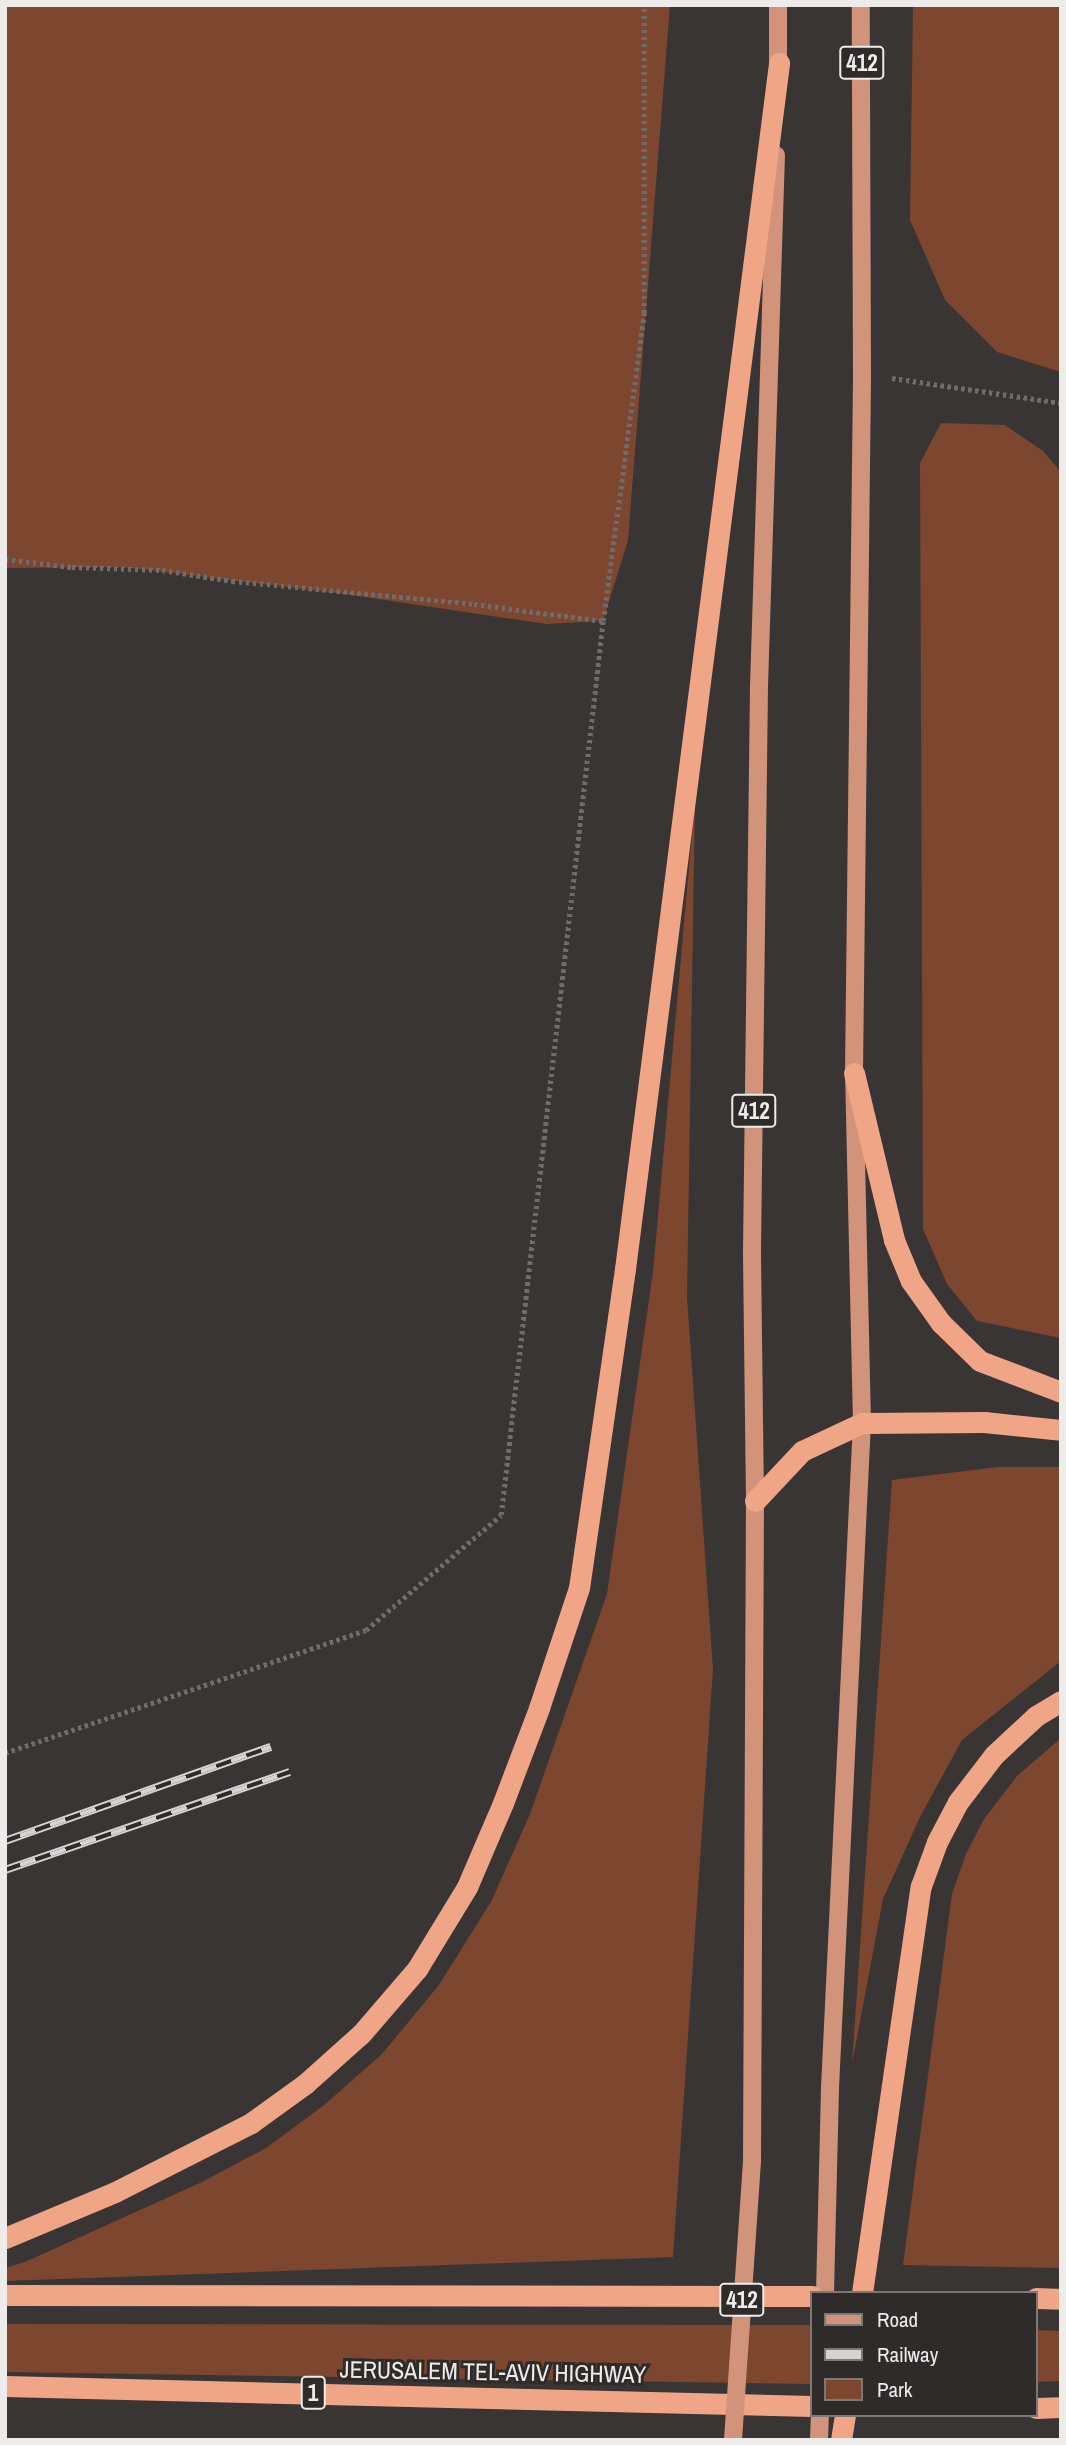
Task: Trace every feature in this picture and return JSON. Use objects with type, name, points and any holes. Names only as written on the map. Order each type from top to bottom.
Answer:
[{"type":"highway","points":[[5,2238],[115,2192],[251,2123],[306,2084],[361,2034],[417,1969],[467,1886],[503,1803],[539,1708],[579,1588],[625,1269],[779,63]]},
{"type":"highway","points":[[854,1073],[894,1240],[911,1281],[941,1323],[980,1361],[1061,1392]]},
{"type":"highway","points":[[755,1501],[802,1451],[862,1423],[984,1422],[1061,1430]]},
{"type":"highway","points":[[862,2291],[921,1886],[937,1842],[958,1802],[994,1755],[1036,1716],[1061,1701]]},
{"type":"highway","points":[[5,2295],[810,2296]]},
{"type":"highway","points":[[1038,2298],[1061,2299]]},
{"type":"highway","name":"JERUSALEM TEL-AVIV HIGHWAY","points":[[5,2386],[810,2406]]},
{"type":"highway","points":[[1038,2408],[1061,2407]]},
{"type":"highway","points":[[841,2440],[845,2417]]},
{"type":"main road","name":"412","points":[[733,2440],[751,2160],[755,1501],[752,1251],[759,686],[779,63],[778,5]]},
{"type":"main road","name":"412","points":[[825,2291],[831,2075],[862,1423],[854,1073],[862,374],[861,5]]},
{"type":"main road","points":[[819,2440],[820,2417]]},
{"type":"path","points":[[5,1753],[366,1630],[501,1515],[603,621],[644,313],[644,5]]},
{"type":"path","points":[[862,374],[1016,394],[1061,403]]},
{"type":"path","points":[[5,559],[72,568],[162,570],[232,581],[501,607],[603,621]]},
{"type":"green space","points":[[5,5],[670,5],[628,540],[603,621],[546,624],[345,594],[124,567],[5,568]]},
{"type":"green space","points":[[913,5],[1061,5],[1061,372],[997,352],[945,300],[910,220]]},
{"type":"green space","points":[[941,423],[1005,425],[1043,451],[1061,472],[1061,1338],[977,1321],[947,1284],[923,1229],[920,463]]},
{"type":"green space","points":[[695,800],[687,1297],[713,1669],[673,2257],[5,2281],[5,2268],[25,2262],[202,2182],[266,2148],[323,2106],[382,2054],[439,1985],[492,1900],[530,1814],[607,1594],[653,1272]]},
{"type":"green space","points":[[998,1467],[1061,1467],[1061,1661],[962,1740],[920,1817],[883,1899],[852,2064],[892,1480]]},
{"type":"green space","points":[[1061,1738],[1061,2268],[903,2265],[952,1894],[966,1854],[984,1819],[1017,1776]]},
{"type":"green space","points":[[5,2324],[810,2325],[810,2384],[5,2372]]},
{"type":"green space","points":[[1038,2330],[1061,2331],[1061,2381],[1038,2382]]},
{"type":"railway","points":[[5,1841],[271,1747]]},
{"type":"railway","points":[[5,1870],[290,1772]]}]
